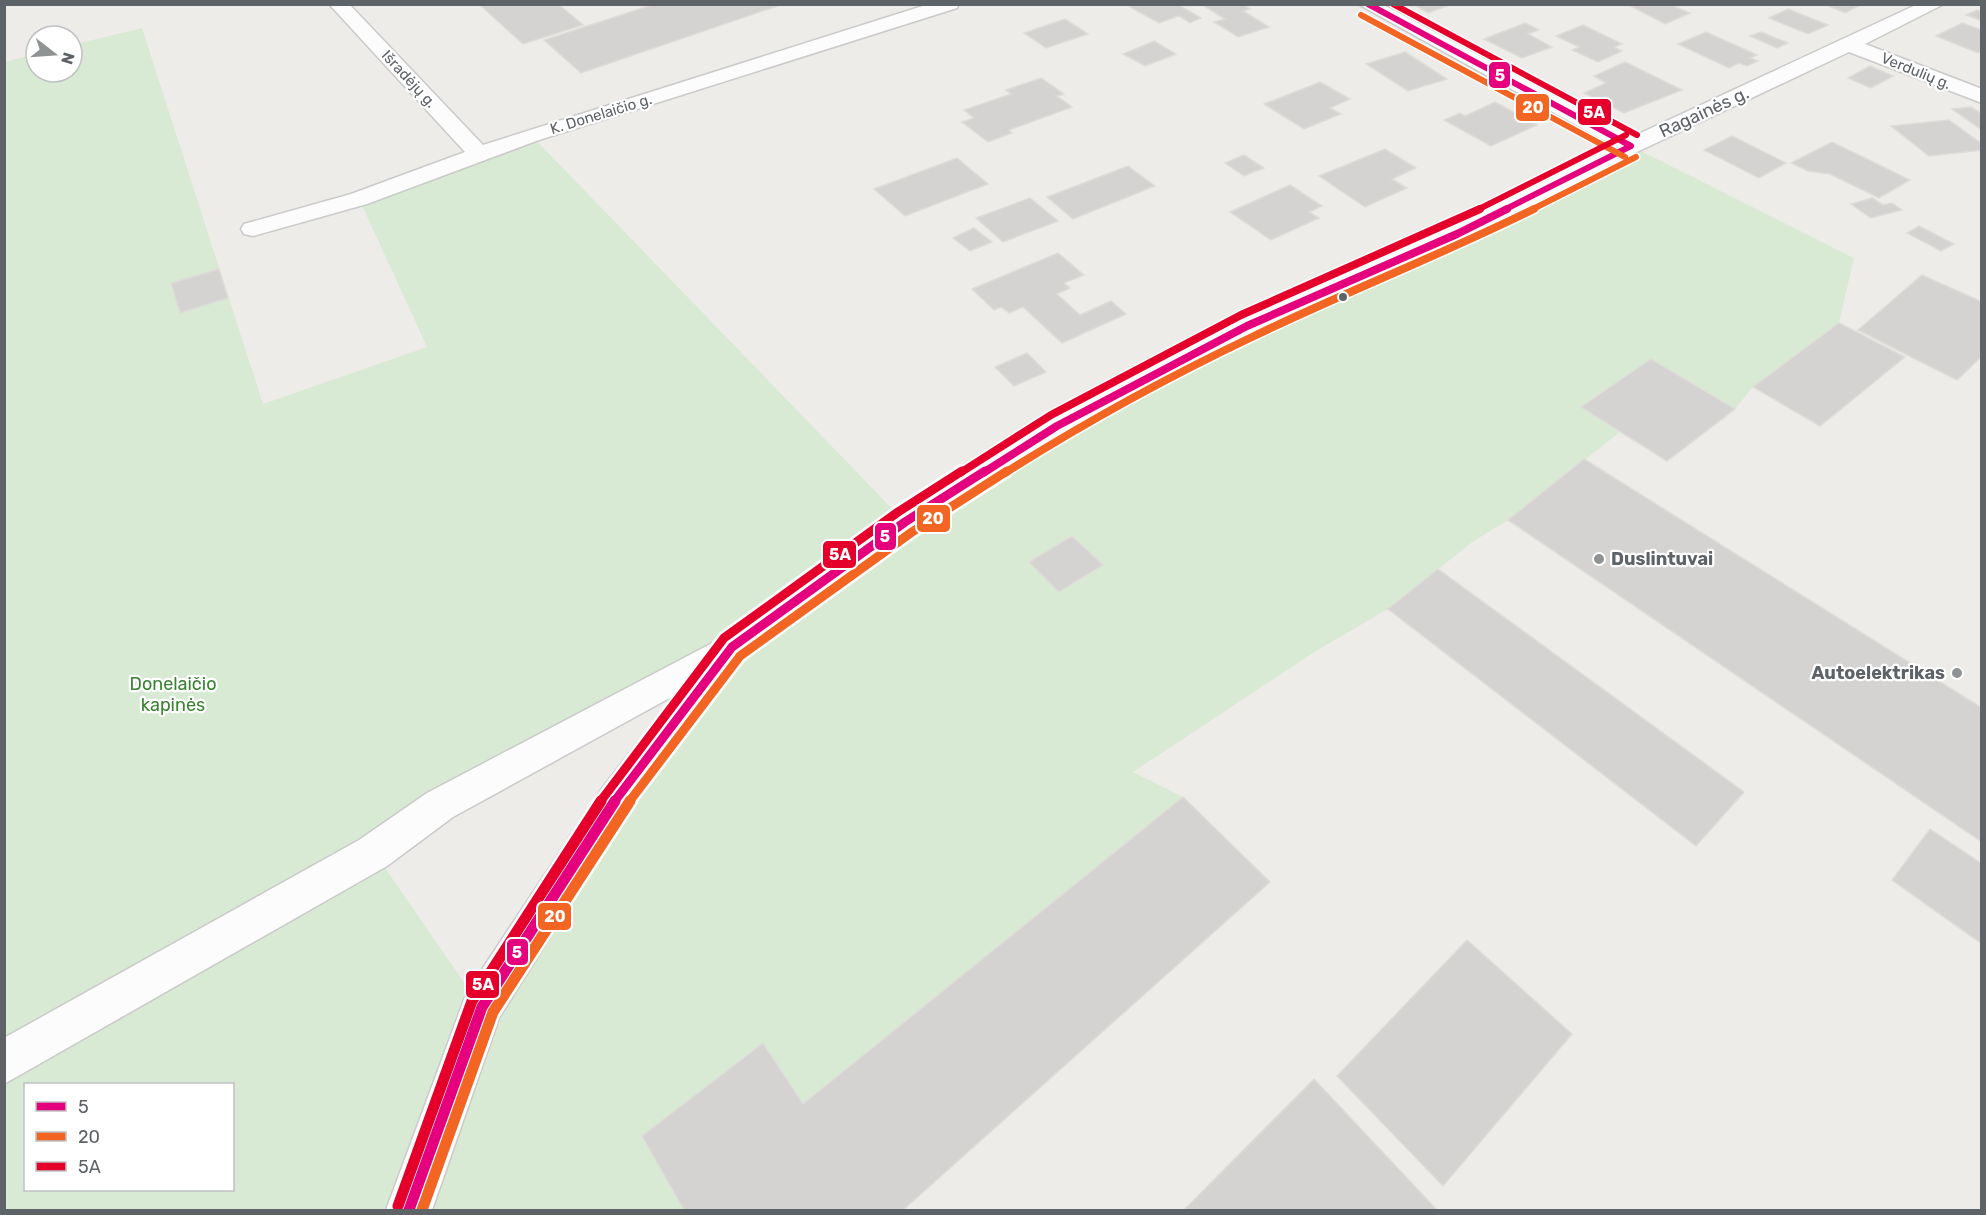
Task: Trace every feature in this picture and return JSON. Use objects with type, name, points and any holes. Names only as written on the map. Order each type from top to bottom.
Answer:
[{"type":"street","name":"Išradėjų g.","points":[[338,4],[480,154]]},
{"type":"street","name":"K. Donelaičio g.","points":[[254,230],[359,199],[531,135],[950,4]]},
{"type":"street","points":[[1367,4],[1632,146]]},
{"type":"street","name":"Ragainės g.","points":[[409,1210],[482,1007],[616,799],[732,647],[905,522],[1057,426],[1247,326],[1457,234],[1632,146],[1935,4]]},
{"type":"street","name":"Verdulių g.","points":[[1850,45],[1982,97]]},
{"type":"street","points":[[4,1062],[374,853],[440,805],[732,647]]},
{"type":"green space","name":"Donelaičio kapinės","points":[[142,28],[263,404],[427,347],[359,199],[531,135],[905,522],[1057,426],[1631,146],[1854,258],[1839,323],[1753,387],[1735,409],[1651,359],[1582,407],[1620,432],[1508,520],[1471,543],[1388,609],[1316,651],[1133,772],[1183,797],[803,1104],[763,1043],[642,1136],[684,1210],[5,1210],[5,62],[24,57],[24,84],[84,84],[84,42]],"holes":[[[731,649],[481,1007],[374,852]]]},
{"type":"building","points":[[479,4],[558,4],[583,25],[523,44]]},
{"type":"building","points":[[655,4],[783,4],[581,73],[544,40]]},
{"type":"building","points":[[1136,4],[1177,4],[1201,18],[1190,23],[1179,16],[1159,23],[1130,7]]},
{"type":"building","points":[[1201,4],[1243,4],[1250,9],[1243,11],[1269,27],[1238,37],[1214,22],[1225,19]]},
{"type":"building","points":[[1413,4],[1452,4],[1428,13]]},
{"type":"building","points":[[1627,4],[1669,4],[1690,13],[1665,24]]},
{"type":"building","points":[[1824,4],[1862,4],[1845,13]]},
{"type":"building","points":[[1788,9],[1828,25],[1808,34],[1769,18]]},
{"type":"building","points":[[1977,10],[1982,12],[1982,21],[1966,15]]},
{"type":"building","points":[[1065,19],[1088,34],[1046,48],[1024,33]]},
{"type":"building","points":[[1525,23],[1539,30],[1528,34],[1552,47],[1522,58],[1484,39]]},
{"type":"building","points":[[1962,23],[1982,30],[1982,50],[1978,53],[1936,36]]},
{"type":"building","points":[[1583,25],[1622,44],[1614,47],[1622,51],[1598,62],[1572,50],[1579,47],[1556,36]]},
{"type":"building","points":[[1706,32],[1757,55],[1750,58],[1758,61],[1747,66],[1739,63],[1729,68],[1678,44]]},
{"type":"building","points":[[1761,32],[1788,43],[1777,48],[1750,36]]},
{"type":"building","points":[[1154,41],[1176,54],[1145,66],[1123,54]]},
{"type":"building","points":[[1405,52],[1447,79],[1408,91],[1366,64]]},
{"type":"building","points":[[1625,62],[1682,90],[1624,113],[1584,93],[1606,83],[1594,76]]},
{"type":"building","points":[[1870,66],[1893,76],[1871,88],[1848,78]]},
{"type":"building","points":[[1041,78],[1064,94],[1057,96],[1072,107],[1009,130],[1012,133],[988,142],[962,122],[974,118],[964,110],[1011,94],[1006,90]]},
{"type":"building","points":[[1320,82],[1350,99],[1330,108],[1341,114],[1304,129],[1264,104]]},
{"type":"building","points":[[1495,102],[1537,125],[1491,146],[1444,120],[1460,113],[1465,116]]},
{"type":"building","points":[[1971,107],[1982,114],[1982,130],[1952,109]]},
{"type":"building","points":[[1949,120],[1982,144],[1982,150],[1929,156],[1891,126]]},
{"type":"building","points":[[1732,136],[1786,163],[1759,178],[1704,150]]},
{"type":"building","points":[[1832,142],[1910,180],[1879,198],[1830,174],[1808,171],[1791,163]]},
{"type":"building","points":[[1385,149],[1416,168],[1392,179],[1407,188],[1365,207],[1319,176]]},
{"type":"building","points":[[1244,155],[1264,168],[1244,176],[1225,163]]},
{"type":"building","points":[[957,158],[988,184],[905,216],[874,189]]},
{"type":"building","points":[[1128,166],[1155,186],[1073,219],[1047,197]]},
{"type":"building","points":[[1290,185],[1322,206],[1309,212],[1319,218],[1271,240],[1230,212]]},
{"type":"building","points":[[1030,198],[1058,221],[1003,242],[976,218]]},
{"type":"building","points":[[1872,198],[1883,205],[1892,203],[1902,210],[1871,218],[1851,204]]},
{"type":"building","points":[[1919,226],[1954,244],[1941,251],[1907,233]]},
{"type":"building","points":[[974,228],[992,242],[970,251],[953,238]]},
{"type":"building","points":[[1058,253],[1084,275],[1064,283],[1070,288],[1057,294],[1080,315],[1111,301],[1126,314],[1062,343],[1023,307],[1009,313],[1001,307],[994,310],[972,289]]},
{"type":"building","points":[[219,269],[228,298],[180,313],[171,283]]},
{"type":"building","points":[[1922,275],[1982,302],[1982,356],[1957,380],[1858,330]]},
{"type":"building","points":[[1839,323],[1905,357],[1820,426],[1753,387]]},
{"type":"building","points":[[1027,353],[1046,372],[1014,386],[995,367]]},
{"type":"building","points":[[1651,359],[1735,409],[1667,461],[1581,407]]},
{"type":"building","points":[[1584,459],[1982,708],[1982,842],[1508,520]]},
{"type":"building","points":[[1072,536],[1103,565],[1059,592],[1029,562]]},
{"type":"building","points":[[1438,569],[1744,792],[1696,846],[1388,609]]},
{"type":"building","points":[[1183,797],[1270,882],[903,1210],[684,1210],[642,1136],[763,1043],[803,1104]]},
{"type":"building","points":[[1930,829],[1982,864],[1982,944],[1892,880]]},
{"type":"building","points":[[1467,940],[1572,1034],[1443,1186],[1337,1076]]},
{"type":"building","points":[[1314,1079],[1437,1210],[1184,1210]]},
{"type":"transit line","name":"5","points":[[1368,4],[1631,146]]},
{"type":"transit line","name":"5A","points":[[1393,4],[1637,135]]},
{"type":"transit line","name":"20","points":[[1361,15],[1625,157]]},
{"type":"transit line","name":"5A","points":[[398,1206],[472,1001],[606,793],[724,638],[898,512],[1051,415],[1241,315],[1452,223],[1626,135]]},
{"type":"transit line","name":"5","points":[[409,1210],[482,1007],[616,799],[732,647],[905,522],[1057,426],[1247,326],[1457,234],[1631,146]]},
{"type":"transit line","name":"20","points":[[422,1210],[493,1012],[626,806],[740,656],[912,532],[1063,436],[1252,337],[1462,245],[1636,157]]},
{"type":"place","name":"Duslintuvai","points":[[1599,559]]},
{"type":"place","name":"Autoelektrikas","points":[[1957,673]]}]
